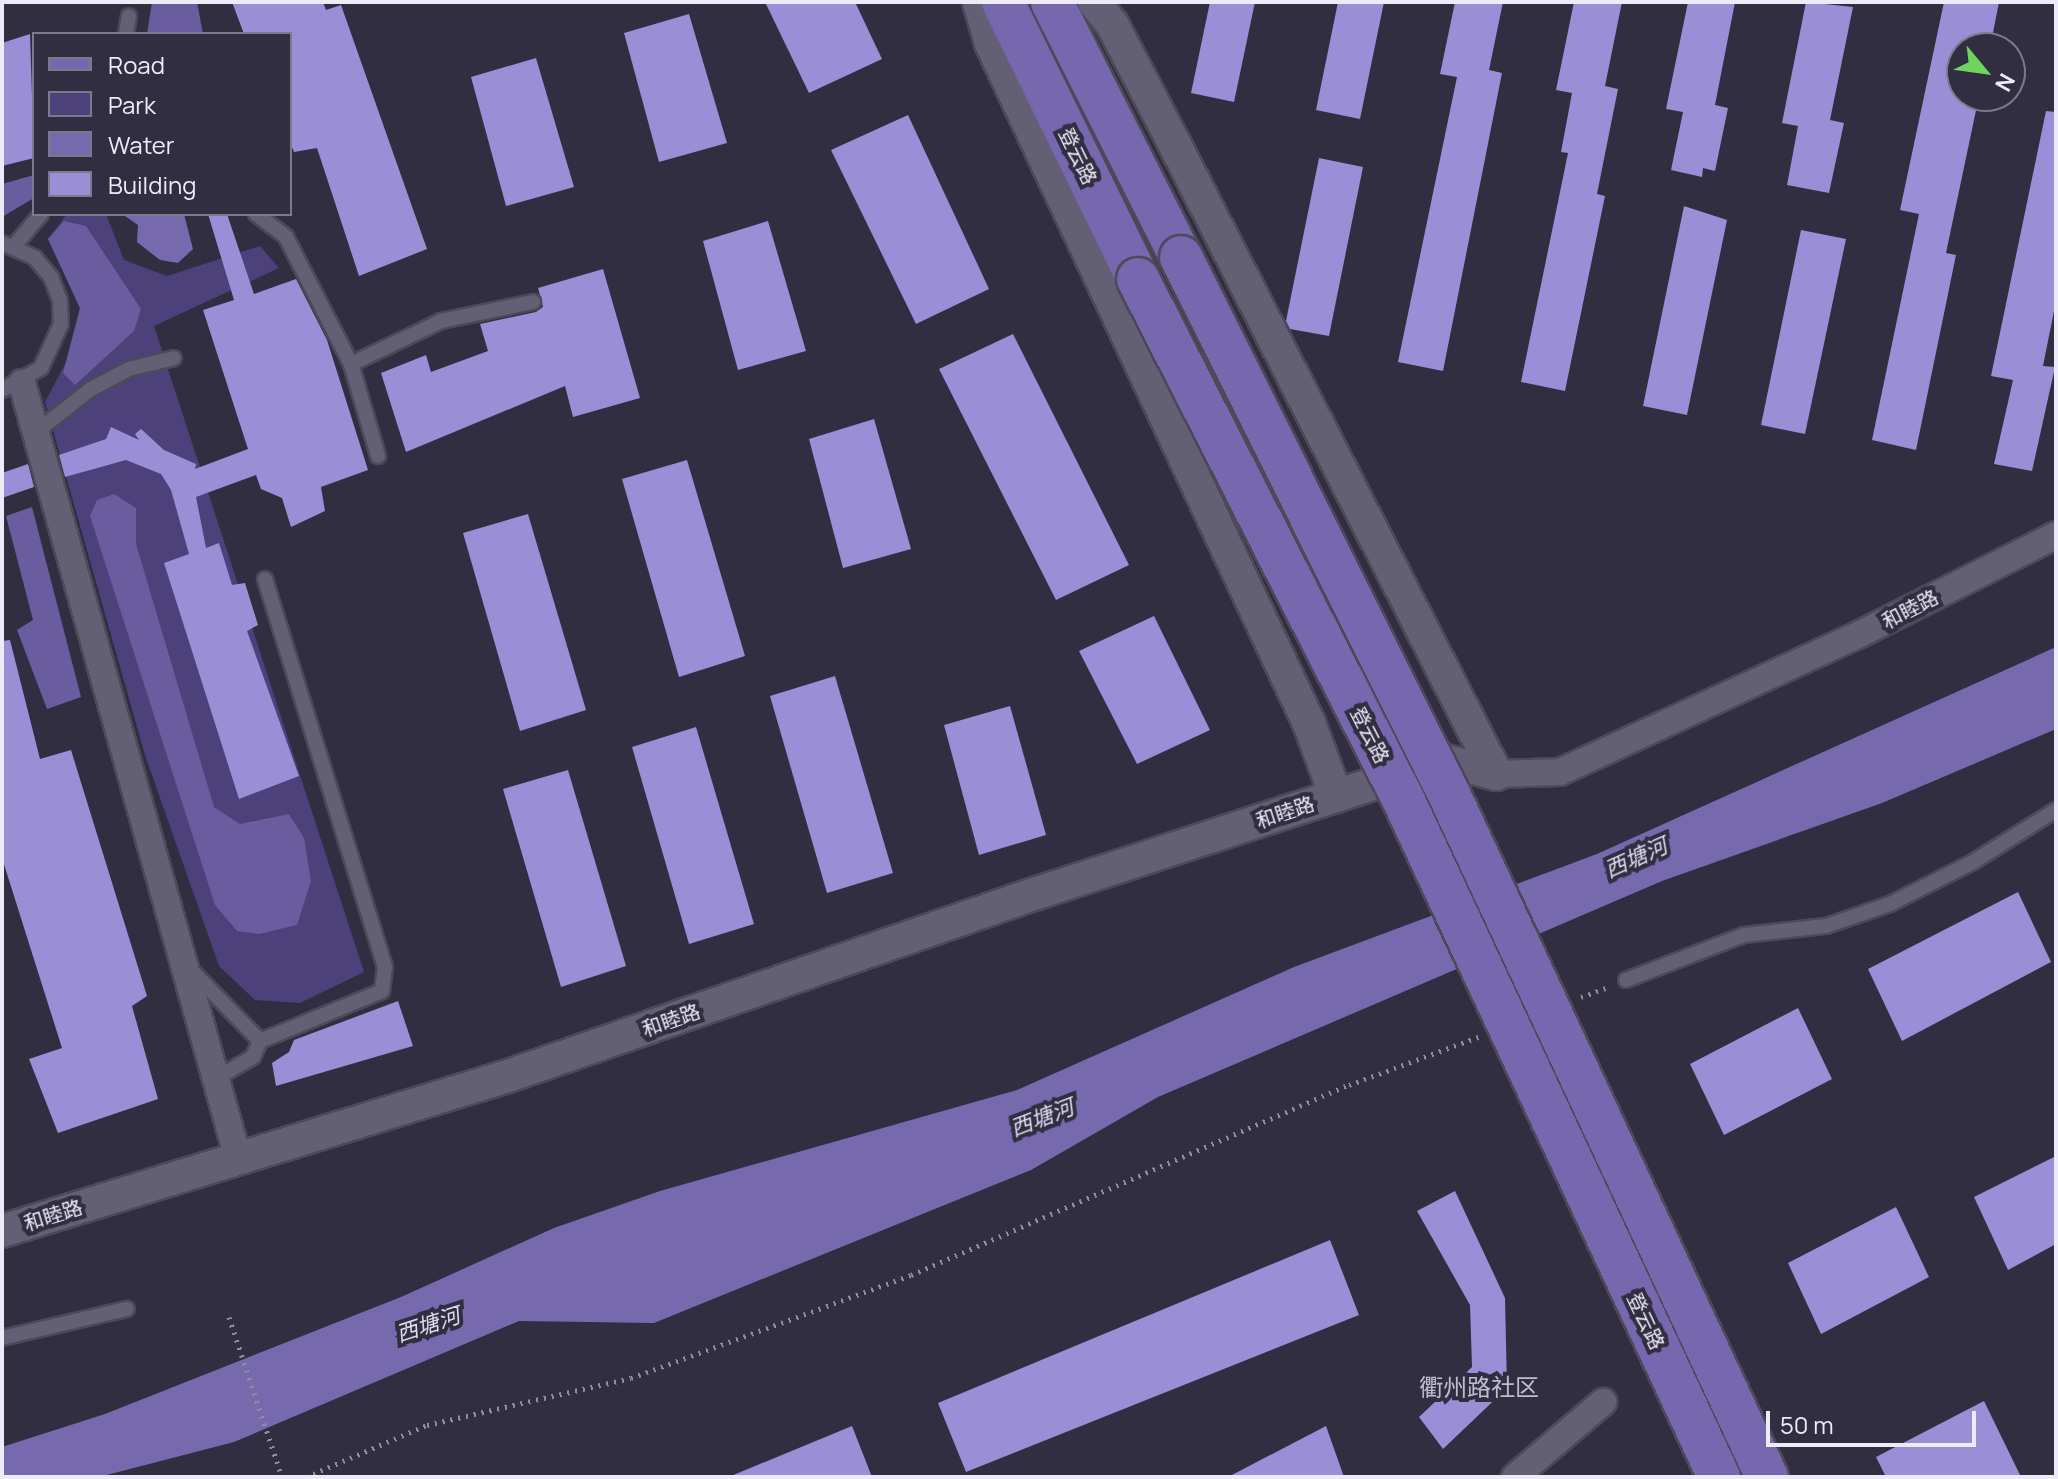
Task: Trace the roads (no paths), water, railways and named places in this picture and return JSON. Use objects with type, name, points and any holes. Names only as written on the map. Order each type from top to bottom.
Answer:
[{"type":"main road","name":"登云路","points":[[1003,2],[1138,279],[1403,799],[1719,1477]]},
{"type":"main road","points":[[1052,2],[1448,792],[1767,1477]]},
{"type":"street","points":[[979,2],[991,43],[1302,708],[1336,796]]},
{"type":"street","points":[[1094,2],[1112,24],[1496,774]]},
{"type":"street","points":[[12,387],[35,433],[238,1158]]},
{"type":"street","name":"和睦路","points":[[2,1231],[508,1076],[1446,761],[1496,774],[1560,772],[1862,633],[2056,535]]},
{"type":"street","points":[[1515,1477],[1603,1402]]},
{"type":"lane","points":[[126,32],[129,16]]},
{"type":"lane","points":[[12,387],[41,368],[55,348],[60,300],[35,258],[8,244],[39,216]]},
{"type":"lane","points":[[259,216],[286,237],[351,364],[378,456]]},
{"type":"lane","points":[[351,364],[441,321],[533,302]]},
{"type":"lane","points":[[35,433],[116,376],[174,358]]},
{"type":"lane","points":[[215,1079],[253,1057],[260,1041],[382,991],[385,967],[265,579]]},
{"type":"lane","points":[[1626,980],[1744,935],[1826,926],[1890,904],[1973,862],[2056,810]]},
{"type":"lane","points":[[182,961],[260,1041]]},
{"type":"lane","points":[[2,1338],[127,1309]]},
{"type":"water","points":[[125,216],[185,216],[193,249],[178,263],[160,260],[137,242],[138,225]]},
{"type":"water","name":"西塘河","points":[[2056,647],[2056,729],[1882,803],[1662,881],[1158,1097],[1031,1170],[654,1323],[519,1321],[234,1442],[99,1477],[2,1477],[2,1447],[105,1414],[401,1297],[554,1228],[660,1191],[1017,1090],[1294,967],[1597,854]]},
{"type":"district","name":"衢州路社区","points":[[1479,1387]]}]
